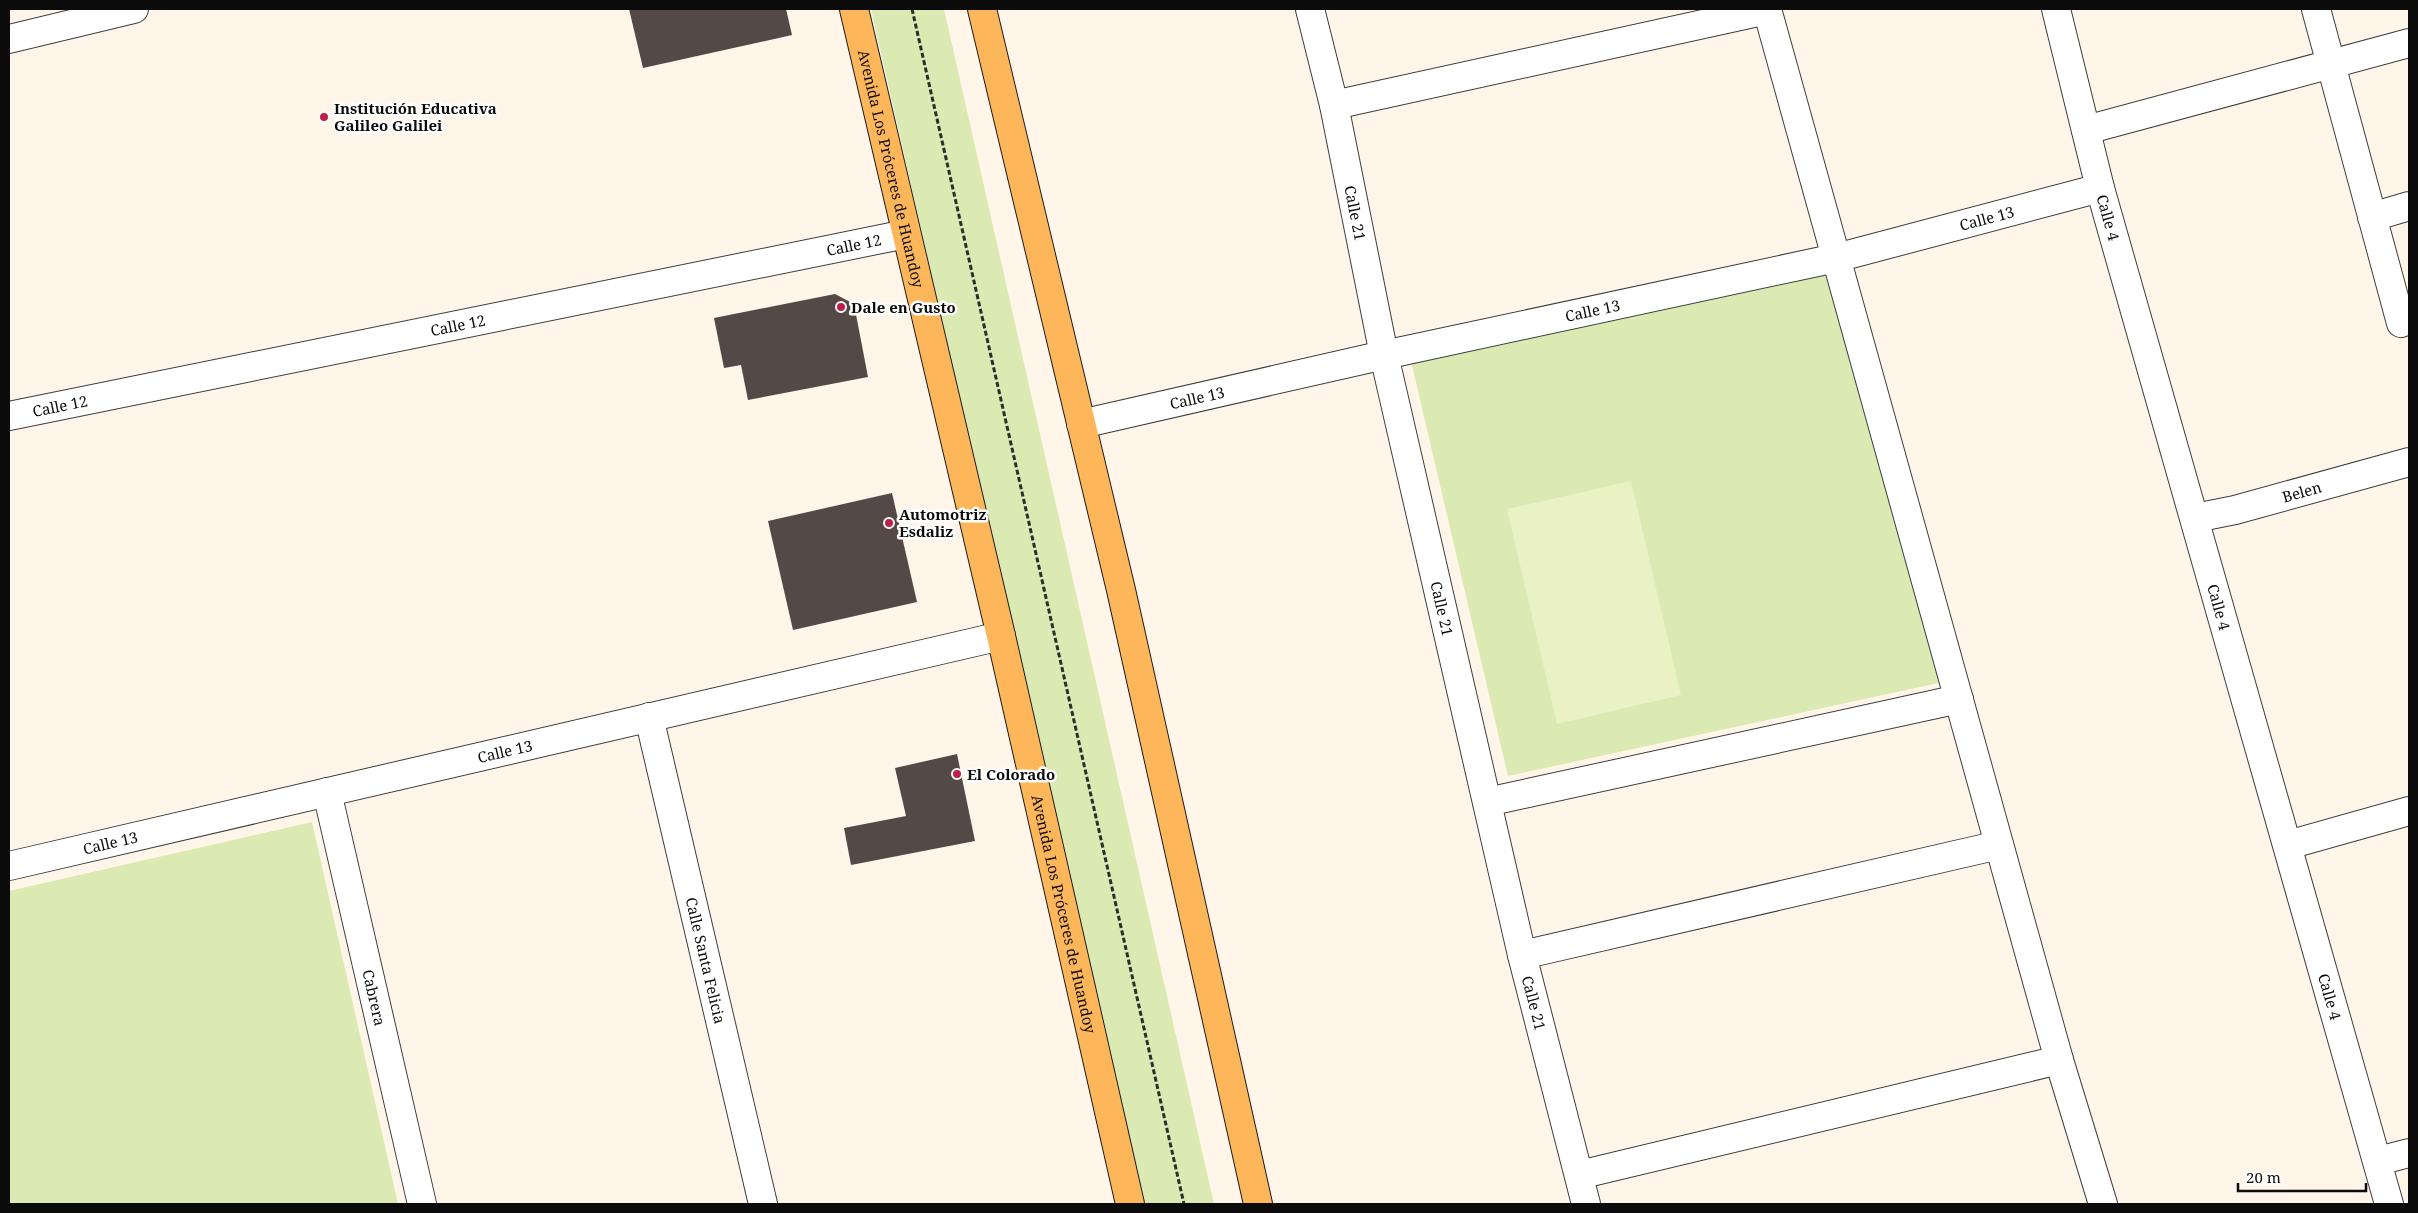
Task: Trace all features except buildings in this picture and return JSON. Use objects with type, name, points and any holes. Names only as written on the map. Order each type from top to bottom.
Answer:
[{"type":"main road","name":"Avenida Los Próceres de Huandoy","points":[[854,9],[1001,636],[1130,1204]]},
{"type":"main road","points":[[982,9],[1121,590],[1258,1204]]},
{"type":"street","points":[[9,39],[134,9]]},
{"type":"street","name":"Calle 21","points":[[1310,9],[1334,105],[1384,355],[1522,955],[1586,1204]]},
{"type":"street","points":[[1334,105],[1767,9],[2059,1060],[2104,1204]]},
{"type":"street","name":"Calle 4","points":[[2056,9],[2100,188],[2389,1204]]},
{"type":"street","points":[[2316,9],[2401,323]]},
{"type":"street","points":[[2086,130],[2409,43]]},
{"type":"street","name":"Calle 13","points":[[1081,424],[1384,355],[1836,258],[2100,188]]},
{"type":"street","points":[[2372,217],[2409,206]]},
{"type":"street","name":"Calle 12","points":[[9,416],[906,234]]},
{"type":"street","name":"Belen","points":[[2194,518],[2235,510],[2409,462]]},
{"type":"street","name":"Calle 13","points":[[9,866],[1001,636]]},
{"type":"street","points":[[1487,802],[1959,699]]},
{"type":"street","name":"Calle Santa Felicia","points":[[649,717],[763,1204]]},
{"type":"street","name":"Cabrera","points":[[327,792],[422,1204]]},
{"type":"street","points":[[2288,845],[2409,811]]},
{"type":"street","points":[[1522,955],[1999,845]]},
{"type":"street","points":[[1579,1175],[2059,1060]]},
{"type":"street","points":[[2378,1161],[2409,1152]]},
{"type":"path","points":[[912,9],[1184,1204]]},
{"type":"green space","points":[[871,9],[944,9],[1214,1204],[1143,1204]]},
{"type":"green space","points":[[1825,272],[1943,682],[1508,776],[1411,361]]},
{"type":"green space","points":[[1631,481],[1681,695],[1557,724],[1507,509]]},
{"type":"green space","points":[[312,822],[398,1204],[9,1204],[9,891]]},
{"type":"place","name":"Institución Educativa Galileo Galilei","points":[[324,117]]},
{"type":"place","name":"Dale en Gusto","points":[[841,307]]},
{"type":"place","name":"Automotriz Esdaliz","points":[[889,523]]},
{"type":"place","name":"El Colorado","points":[[957,774]]}]
